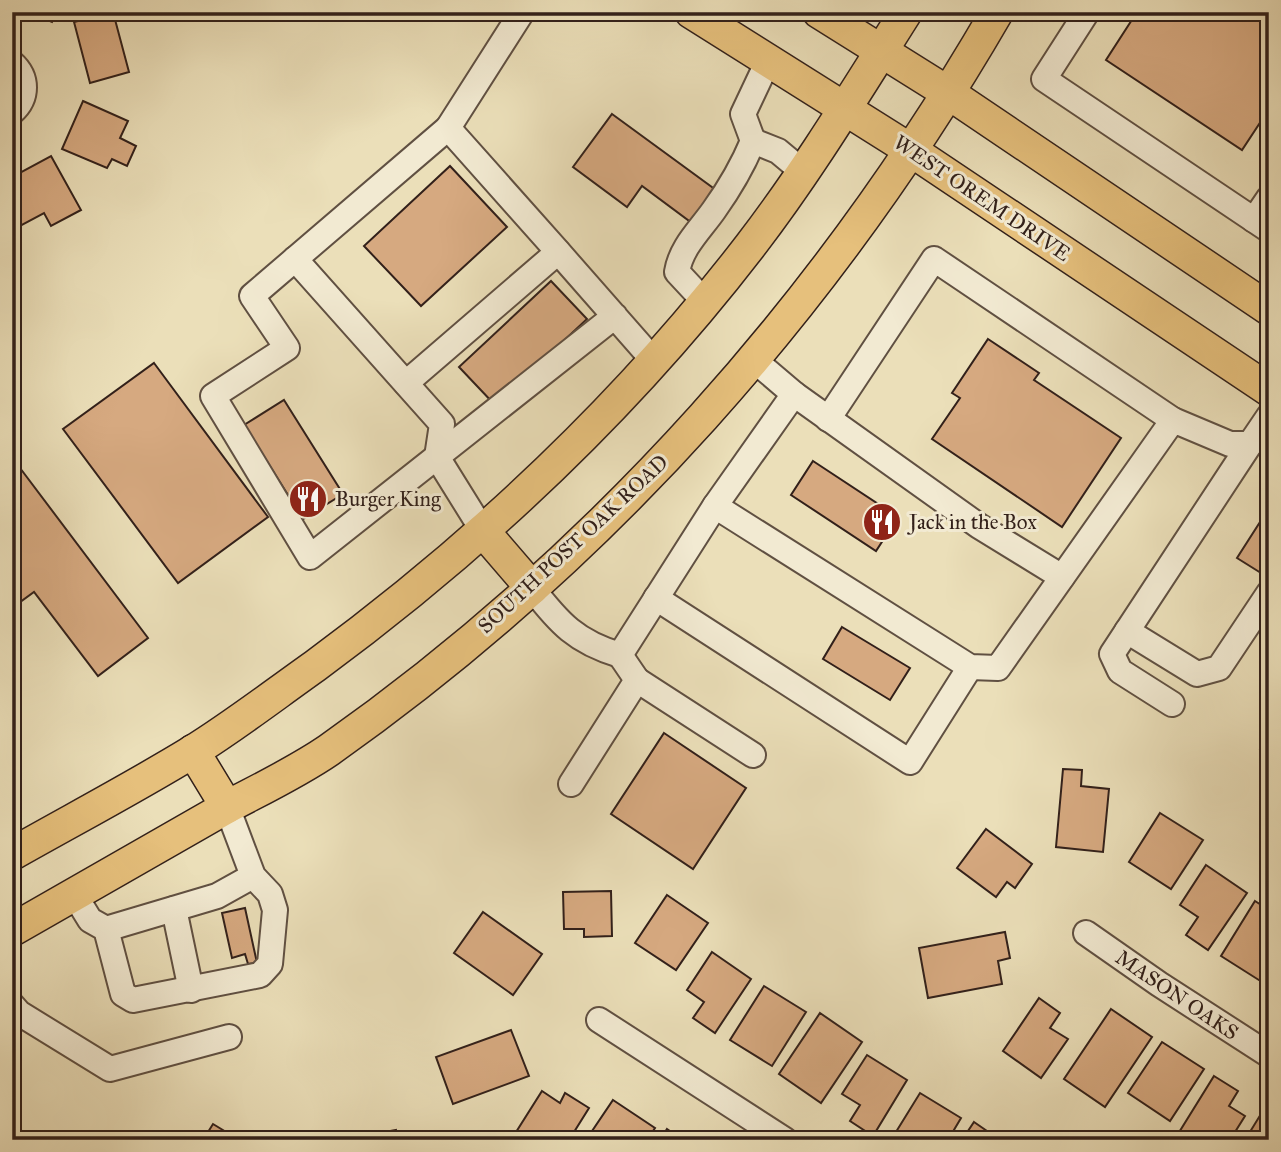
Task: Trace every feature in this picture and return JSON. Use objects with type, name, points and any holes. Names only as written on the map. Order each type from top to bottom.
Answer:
[{"type":"main road","name":"WEST OREM DRIVE","points":[[691,12],[912,151],[1269,390]]},
{"type":"main road","points":[[820,12],[950,94],[1269,309]]},
{"type":"main road","points":[[12,854],[192,751],[371,624],[483,531],[574,448],[654,361],[750,246],[845,109],[906,12]]},
{"type":"main road","name":"SOUTH POST OAK ROAD","points":[[12,930],[327,751],[532,588],[627,500],[699,426],[831,263],[950,94],[997,12]]},
{"type":"main road","points":[[483,531],[532,588]]},
{"type":"main road","points":[[192,751],[228,807]]},
{"type":"street","points":[[522,12],[448,128],[252,296],[287,348],[213,397],[310,557],[615,316]]},
{"type":"street","points":[[1087,12],[1044,79],[1262,225],[1269,198]]},
{"type":"street","points":[[704,301],[677,272],[678,264],[683,251],[716,208],[753,141],[744,114],[768,61]]},
{"type":"street","points":[[12,63],[23,78],[25,88],[23,98],[12,112]]},
{"type":"street","points":[[448,128],[654,361]]},
{"type":"street","points":[[753,141],[778,151],[802,171]]},
{"type":"street","points":[[406,383],[558,252]]},
{"type":"street","points":[[295,259],[442,424],[437,457],[483,531]]},
{"type":"street","points":[[828,419],[934,259],[1173,420],[1230,444],[1261,433]]},
{"type":"street","points":[[754,360],[794,394],[979,526],[1062,577]]},
{"type":"street","points":[[620,654],[715,506],[794,394]]},
{"type":"street","points":[[715,506],[970,667],[998,668],[1173,420]]},
{"type":"street","points":[[1172,704],[1120,671],[1112,654],[1261,433]]},
{"type":"street","points":[[532,588],[561,625],[594,647],[620,654],[637,680],[753,755]]},
{"type":"street","points":[[1127,631],[1197,674],[1219,668],[1269,593]]},
{"type":"street","points":[[656,598],[910,762],[970,667]]},
{"type":"street","points":[[571,784],[637,680]]},
{"type":"street","points":[[106,929],[123,994],[133,1000],[260,975],[270,964],[275,910],[270,894],[253,876],[228,807]]},
{"type":"street","points":[[74,894],[90,920],[106,929],[217,896],[253,876]]},
{"type":"street","points":[[174,909],[191,990]]},
{"type":"street","name":"MASON OAKS","points":[[1086,933],[1269,1055]]},
{"type":"street","points":[[15,1013],[110,1069],[229,1037]]},
{"type":"street","points":[[599,1020],[785,1140]]},
{"type":"building","points":[[28,12],[56,12],[52,22]]},
{"type":"building","points":[[113,12],[129,72],[90,83],[74,22]]},
{"type":"building","points":[[1137,12],[1269,12],[1269,109],[1242,150],[1106,60]]},
{"type":"building","points":[[83,101],[128,121],[120,138],[136,146],[127,166],[112,159],[107,168],[62,149]]},
{"type":"building","points":[[612,114],[720,193],[696,226],[642,186],[627,207],[573,167]]},
{"type":"building","points":[[51,156],[81,210],[51,226],[44,213],[20,226],[12,212],[12,177]]},
{"type":"building","points":[[450,166],[507,227],[421,306],[364,246]]},
{"type":"building","points":[[551,281],[587,319],[495,405],[459,367]]},
{"type":"building","points":[[988,339],[1039,373],[1034,380],[1121,438],[1062,527],[932,439],[960,398],[952,393]]},
{"type":"building","points":[[154,363],[268,517],[178,583],[63,429]]},
{"type":"building","points":[[284,400],[343,494],[303,519],[244,425]]},
{"type":"building","points":[[14,460],[148,638],[98,676],[34,592],[12,608]]},
{"type":"building","points":[[813,461],[898,517],[876,551],[791,495]]},
{"type":"building","points":[[1269,508],[1269,578],[1237,558]]},
{"type":"building","points":[[842,627],[910,668],[890,700],[823,659]]},
{"type":"building","points":[[1264,699],[1269,699],[1269,749],[1260,749]]},
{"type":"building","points":[[664,733],[746,788],[693,869],[611,814]]},
{"type":"building","points":[[1063,769],[1082,770],[1081,786],[1109,789],[1103,852],[1056,847]]},
{"type":"building","points":[[1160,813],[1203,840],[1171,889],[1129,862]]},
{"type":"building","points":[[986,829],[1032,864],[1015,888],[1007,882],[996,897],[957,868]]},
{"type":"building","points":[[1206,865],[1247,893],[1208,950],[1186,935],[1198,917],[1180,905]]},
{"type":"building","points":[[611,891],[612,936],[584,937],[584,929],[564,929],[563,892]]},
{"type":"building","points":[[667,895],[708,923],[676,970],[635,943]]},
{"type":"building","points":[[1255,901],[1269,910],[1269,972],[1262,982],[1221,956]]},
{"type":"building","points":[[245,908],[257,963],[248,964],[245,954],[232,958],[222,913]]},
{"type":"building","points":[[483,912],[542,954],[513,995],[454,953]]},
{"type":"building","points":[[1005,932],[1010,958],[998,961],[1002,984],[928,998],[919,948]]},
{"type":"building","points":[[712,952],[751,979],[715,1033],[693,1018],[704,1002],[687,990]]},
{"type":"building","points":[[764,986],[806,1012],[772,1066],[730,1040]]},
{"type":"building","points":[[1039,998],[1060,1013],[1050,1028],[1068,1039],[1041,1078],[1003,1051]]},
{"type":"building","points":[[1111,1009],[1152,1037],[1105,1107],[1064,1079]]},
{"type":"building","points":[[820,1013],[862,1042],[821,1103],[779,1074]]},
{"type":"building","points":[[511,1030],[529,1076],[453,1104],[436,1057]]},
{"type":"building","points":[[1162,1042],[1204,1069],[1170,1121],[1128,1093]]},
{"type":"building","points":[[867,1055],[907,1080],[873,1136],[850,1121],[860,1105],[842,1094]]},
{"type":"building","points":[[1214,1076],[1238,1091],[1229,1106],[1245,1116],[1230,1140],[1187,1140],[1178,1134]]},
{"type":"building","points":[[542,1091],[560,1103],[565,1093],[589,1108],[569,1140],[511,1140]]},
{"type":"building","points":[[920,1093],[961,1118],[948,1140],[891,1140]]},
{"type":"building","points":[[613,1100],[655,1128],[647,1140],[586,1140]]},
{"type":"building","points":[[1264,1109],[1269,1112],[1269,1140],[1245,1140]]},
{"type":"building","points":[[974,1122],[1000,1140],[962,1140]]},
{"type":"building","points":[[12,1123],[33,1140],[12,1140]]},
{"type":"building","points":[[213,1124],[231,1135],[227,1140],[203,1140]]},
{"type":"building","points":[[667,1129],[683,1140],[660,1140]]},
{"type":"building","points":[[396,1130],[398,1140],[352,1140],[352,1138]]},
{"type":"place","name":"Burger King","points":[[308,499]]},
{"type":"place","name":"Jack in the Box","points":[[882,522]]}]
